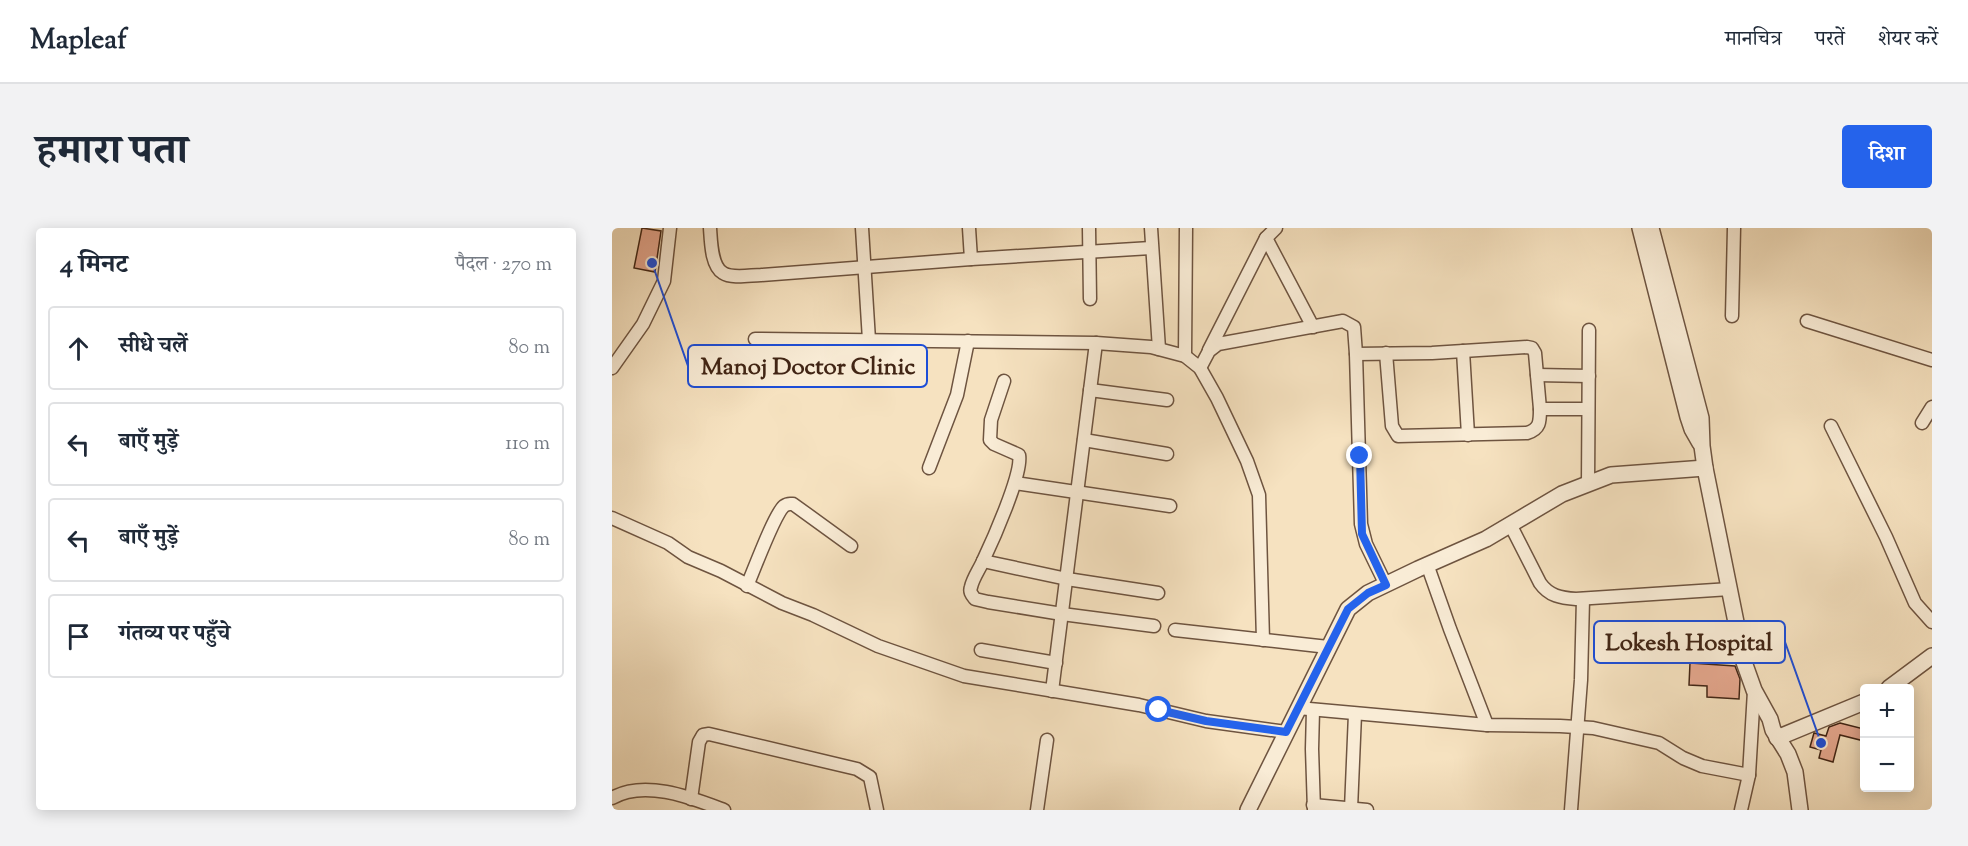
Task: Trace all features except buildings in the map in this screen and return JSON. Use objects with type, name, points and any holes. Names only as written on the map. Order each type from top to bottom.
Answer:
[{"type":"street","points":[[612,368],[643,324],[664,281],[670,228]]},
{"type":"street","points":[[710,228],[712,249],[717,266],[722,273],[729,275],[761,275],[1151,248]]},
{"type":"street","points":[[862,228],[869,340]]},
{"type":"street","points":[[969,228],[971,259]]},
{"type":"street","points":[[1089,228],[1090,299]]},
{"type":"street","points":[[1150,228],[1159,349]]},
{"type":"street","points":[[1185,356],[1186,228]]},
{"type":"street","points":[[1200,368],[1266,238],[1276,228]]},
{"type":"street","points":[[1640,228],[1688,417],[1702,446]]},
{"type":"street","points":[[1651,228],[1701,418],[1705,468],[1744,662],[1754,690],[1802,769],[1809,810]]},
{"type":"street","points":[[1732,316],[1734,228]]},
{"type":"street","points":[[1266,238],[1313,327]]},
{"type":"street","points":[[1209,351],[1218,344],[1343,321],[1351,324],[1356,331],[1361,524],[1366,544],[1386,585]]},
{"type":"street","points":[[1807,321],[1932,360]]},
{"type":"street","points":[[1588,484],[1589,330]]},
{"type":"street","points":[[755,339],[1096,343],[1151,347],[1185,356],[1200,368],[1217,398],[1247,461],[1259,495],[1263,640]]},
{"type":"street","points":[[929,468],[957,395],[968,341]]},
{"type":"street","points":[[1053,691],[1096,343]]},
{"type":"street","points":[[1356,354],[1532,348],[1535,353],[1540,425],[1527,434],[1402,436],[1395,433],[1392,426],[1386,354]]},
{"type":"street","points":[[1463,351],[1468,435]]},
{"type":"street","points":[[1537,375],[1589,376]]},
{"type":"street","points":[[1004,381],[991,420],[990,440],[1019,455],[1020,461],[1015,483],[970,587],[970,593],[975,599],[1062,614],[1154,626]]},
{"type":"street","points":[[1090,390],[1167,400]]},
{"type":"street","points":[[1923,423],[1932,407]]},
{"type":"street","points":[[1540,410],[1588,409]]},
{"type":"street","points":[[1831,426],[1886,537],[1915,603],[1932,622]]},
{"type":"street","points":[[1084,440],[1167,454]]},
{"type":"street","points":[[1248,810],[1286,732],[1306,709],[1328,647],[1348,609],[1368,593],[1427,564],[1486,539],[1562,494],[1611,475],[1705,468]]},
{"type":"street","points":[[1015,483],[1170,506]]},
{"type":"street","points":[[747,586],[777,517],[784,506],[789,504],[793,504],[851,546]]},
{"type":"street","points":[[612,518],[668,543],[688,557],[721,570],[782,603],[878,645],[964,676],[1139,705],[1206,721],[1286,732]]},
{"type":"street","points":[[1510,524],[1545,590],[1562,598],[1583,599],[1730,589]]},
{"type":"street","points":[[983,561],[1067,579],[1158,593]]},
{"type":"street","points":[[1427,564],[1487,725]]},
{"type":"street","points":[[1571,810],[1579,727],[1583,599]]},
{"type":"street","points":[[1175,630],[1328,647]]},
{"type":"street","points":[[981,650],[1056,663]]},
{"type":"street","points":[[1894,684],[1932,656]]},
{"type":"street","points":[[1742,810],[1749,775],[1754,690]]},
{"type":"street","points":[[1781,736],[1860,704]]},
{"type":"street","points":[[1306,709],[1487,725],[1579,727],[1609,731],[1659,743],[1683,758],[1702,766],[1749,775]]},
{"type":"street","points":[[1306,709],[1312,749],[1314,808],[1367,810]]},
{"type":"street","points":[[1351,809],[1355,714]]},
{"type":"street","points":[[692,800],[699,742],[703,735],[709,734],[857,769],[870,777],[877,810]]},
{"type":"street","points":[[1781,736],[1795,772],[1800,810]]},
{"type":"street","points":[[1037,810],[1047,740]]},
{"type":"street","points":[[612,798],[641,790],[669,793],[706,807],[724,810]]},
{"type":"place","name":"Manoj Doctor Clinic","points":[[652,263]]},
{"type":"place","name":"Lokesh Hospital","points":[[1821,743]]},
{"type":"route","points":[[1159,710],[1206,721],[1286,732],[1348,609],[1368,593],[1386,585],[1362,534],[1360,456]]}]
